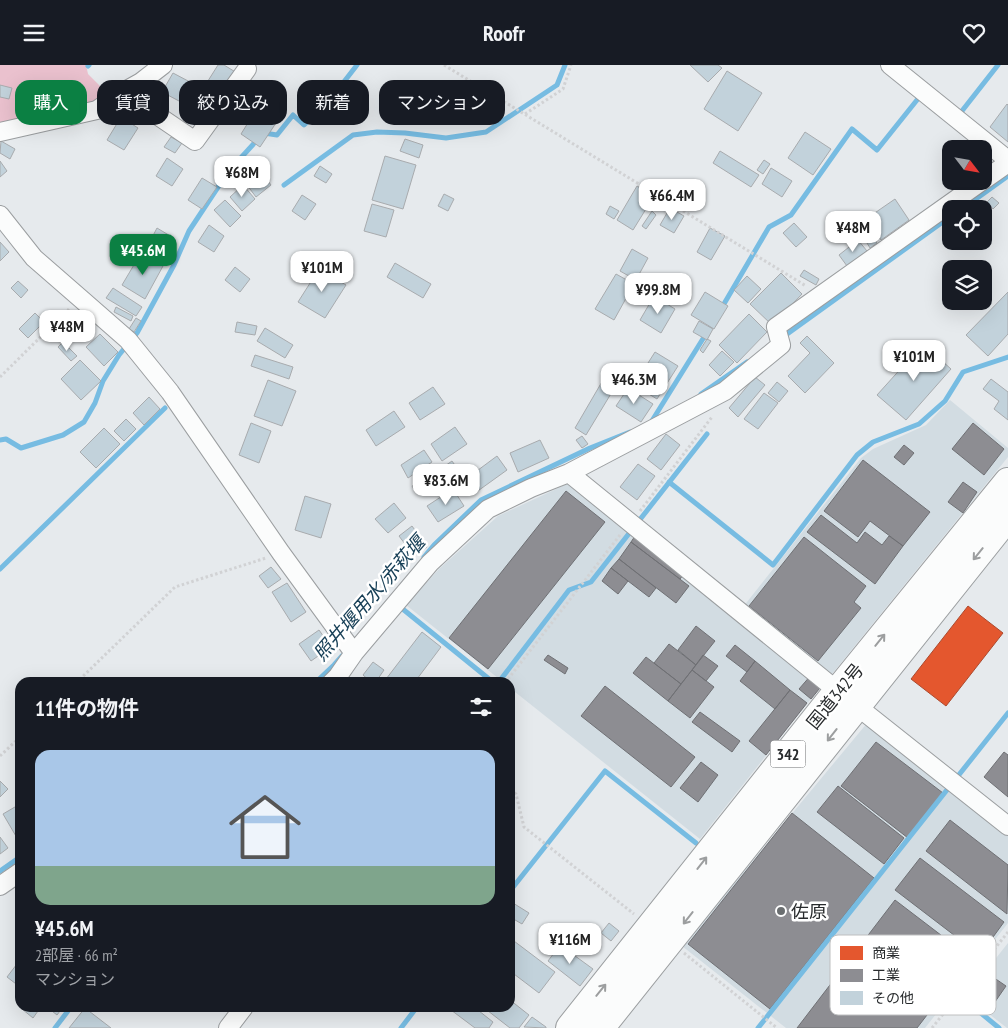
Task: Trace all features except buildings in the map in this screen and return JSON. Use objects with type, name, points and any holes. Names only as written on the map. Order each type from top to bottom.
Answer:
[{"type":"highway","name":"国道342号","points":[[570,1028],[660,934],[1005,501]]},
{"type":"highway","name":"国道342号","points":[[600,1028],[660,934]]},
{"type":"street","points":[[144,80],[163,65]]},
{"type":"street","points":[[890,65],[1008,161],[992,174]]},
{"type":"street","points":[[169,124],[195,141],[247,69]]},
{"type":"street","points":[[0,132],[97,110]]},
{"type":"street","points":[[337,677],[354,653],[430,563],[488,509],[531,488],[569,473],[725,391],[781,345],[776,327],[970,190]]},
{"type":"street","points":[[0,215],[34,259],[128,340],[170,392],[281,553],[354,653]]},
{"type":"street","points":[[569,473],[847,698],[1008,825]]},
{"type":"street","points":[[0,886],[15,876]]},
{"type":"street","points":[[228,1028],[240,1012]]},
{"type":"path","points":[[444,65],[821,295]]},
{"type":"path","points":[[525,114],[562,89],[571,65]]},
{"type":"path","points":[[0,377],[80,298]]},
{"type":"path","points":[[510,677],[716,413],[725,391]]},
{"type":"path","points":[[82,677],[175,587],[281,553]]},
{"type":"path","points":[[0,756],[15,742]]},
{"type":"path","points":[[515,793],[524,827],[777,1028]]},
{"type":"path","points":[[996,946],[1008,931]]},
{"type":"path","points":[[932,1028],[942,1015]]},
{"type":"shaded area","points":[[0,65],[86,65],[88,74],[97,83],[97,101],[87,103],[87,80],[15,80],[15,122],[0,126]]},
{"type":"shaded area","points":[[950,400],[1008,448],[1008,457],[832,674],[743,607],[861,458],[873,449],[926,425]]},
{"type":"shaded area","points":[[567,484],[821,686],[700,839],[515,692],[515,677],[497,677],[406,605],[439,569],[498,516]]},
{"type":"shaded area","points":[[868,722],[1008,836],[1008,923],[996,938],[996,935],[830,935],[830,1015],[935,1015],[925,1028],[786,1028],[682,946]]},
{"type":"shaded area","points":[[1008,943],[1008,1028],[990,1015],[996,1015],[996,958]]},
{"type":"waterway","points":[[264,133],[277,135],[293,115],[304,125],[326,105],[357,65]]},
{"type":"waterway","points":[[284,185],[353,135],[377,132],[446,138],[486,132],[557,85],[565,65]]},
{"type":"waterway","points":[[958,116],[998,65]]},
{"type":"waterway","points":[[721,309],[769,227],[791,215],[852,129],[877,150],[921,95]]},
{"type":"waterway","points":[[0,440],[6,439],[21,448],[63,435],[84,422],[95,403],[103,381],[119,355],[137,333],[174,265],[189,231],[228,172],[258,139]]},
{"type":"waterway","name":"照井堰用水/赤萩堰","points":[[975,200],[1008,176]]},
{"type":"waterway","name":"照井堰用水/赤萩堰","points":[[783,337],[942,222]]},
{"type":"waterway","points":[[650,424],[714,321]]},
{"type":"waterway","points":[[669,482],[773,565],[857,455],[873,442],[919,424],[945,401],[963,372],[1008,357]]},
{"type":"waterway","name":"照井堰用水/赤萩堰","points":[[701,394],[747,362]]},
{"type":"waterway","points":[[0,569],[165,408]]},
{"type":"waterway","name":"照井堰用水/赤萩堰","points":[[424,557],[481,500],[590,448],[630,432]]},
{"type":"waterway","points":[[503,677],[569,590],[591,582],[707,434]]},
{"type":"waterway","points":[[399,606],[487,677]]},
{"type":"waterway","name":"照井堰用水/赤萩堰","points":[[321,677],[342,656]]},
{"type":"waterway","points":[[832,935],[1008,713]]},
{"type":"waterway","points":[[515,885],[605,771],[696,843]]},
{"type":"waterway","name":"照井堰用水/赤萩堰","points":[[0,871],[15,860]]},
{"type":"waterway","points":[[758,1028],[830,937]]},
{"type":"waterway","points":[[55,1028],[67,1012]]},
{"type":"waterway","points":[[401,1028],[413,1012]]},
{"type":"waterway","points":[[983,1015],[999,1028]]},
{"type":"place","name":"佐原","points":[[781,911]]}]
